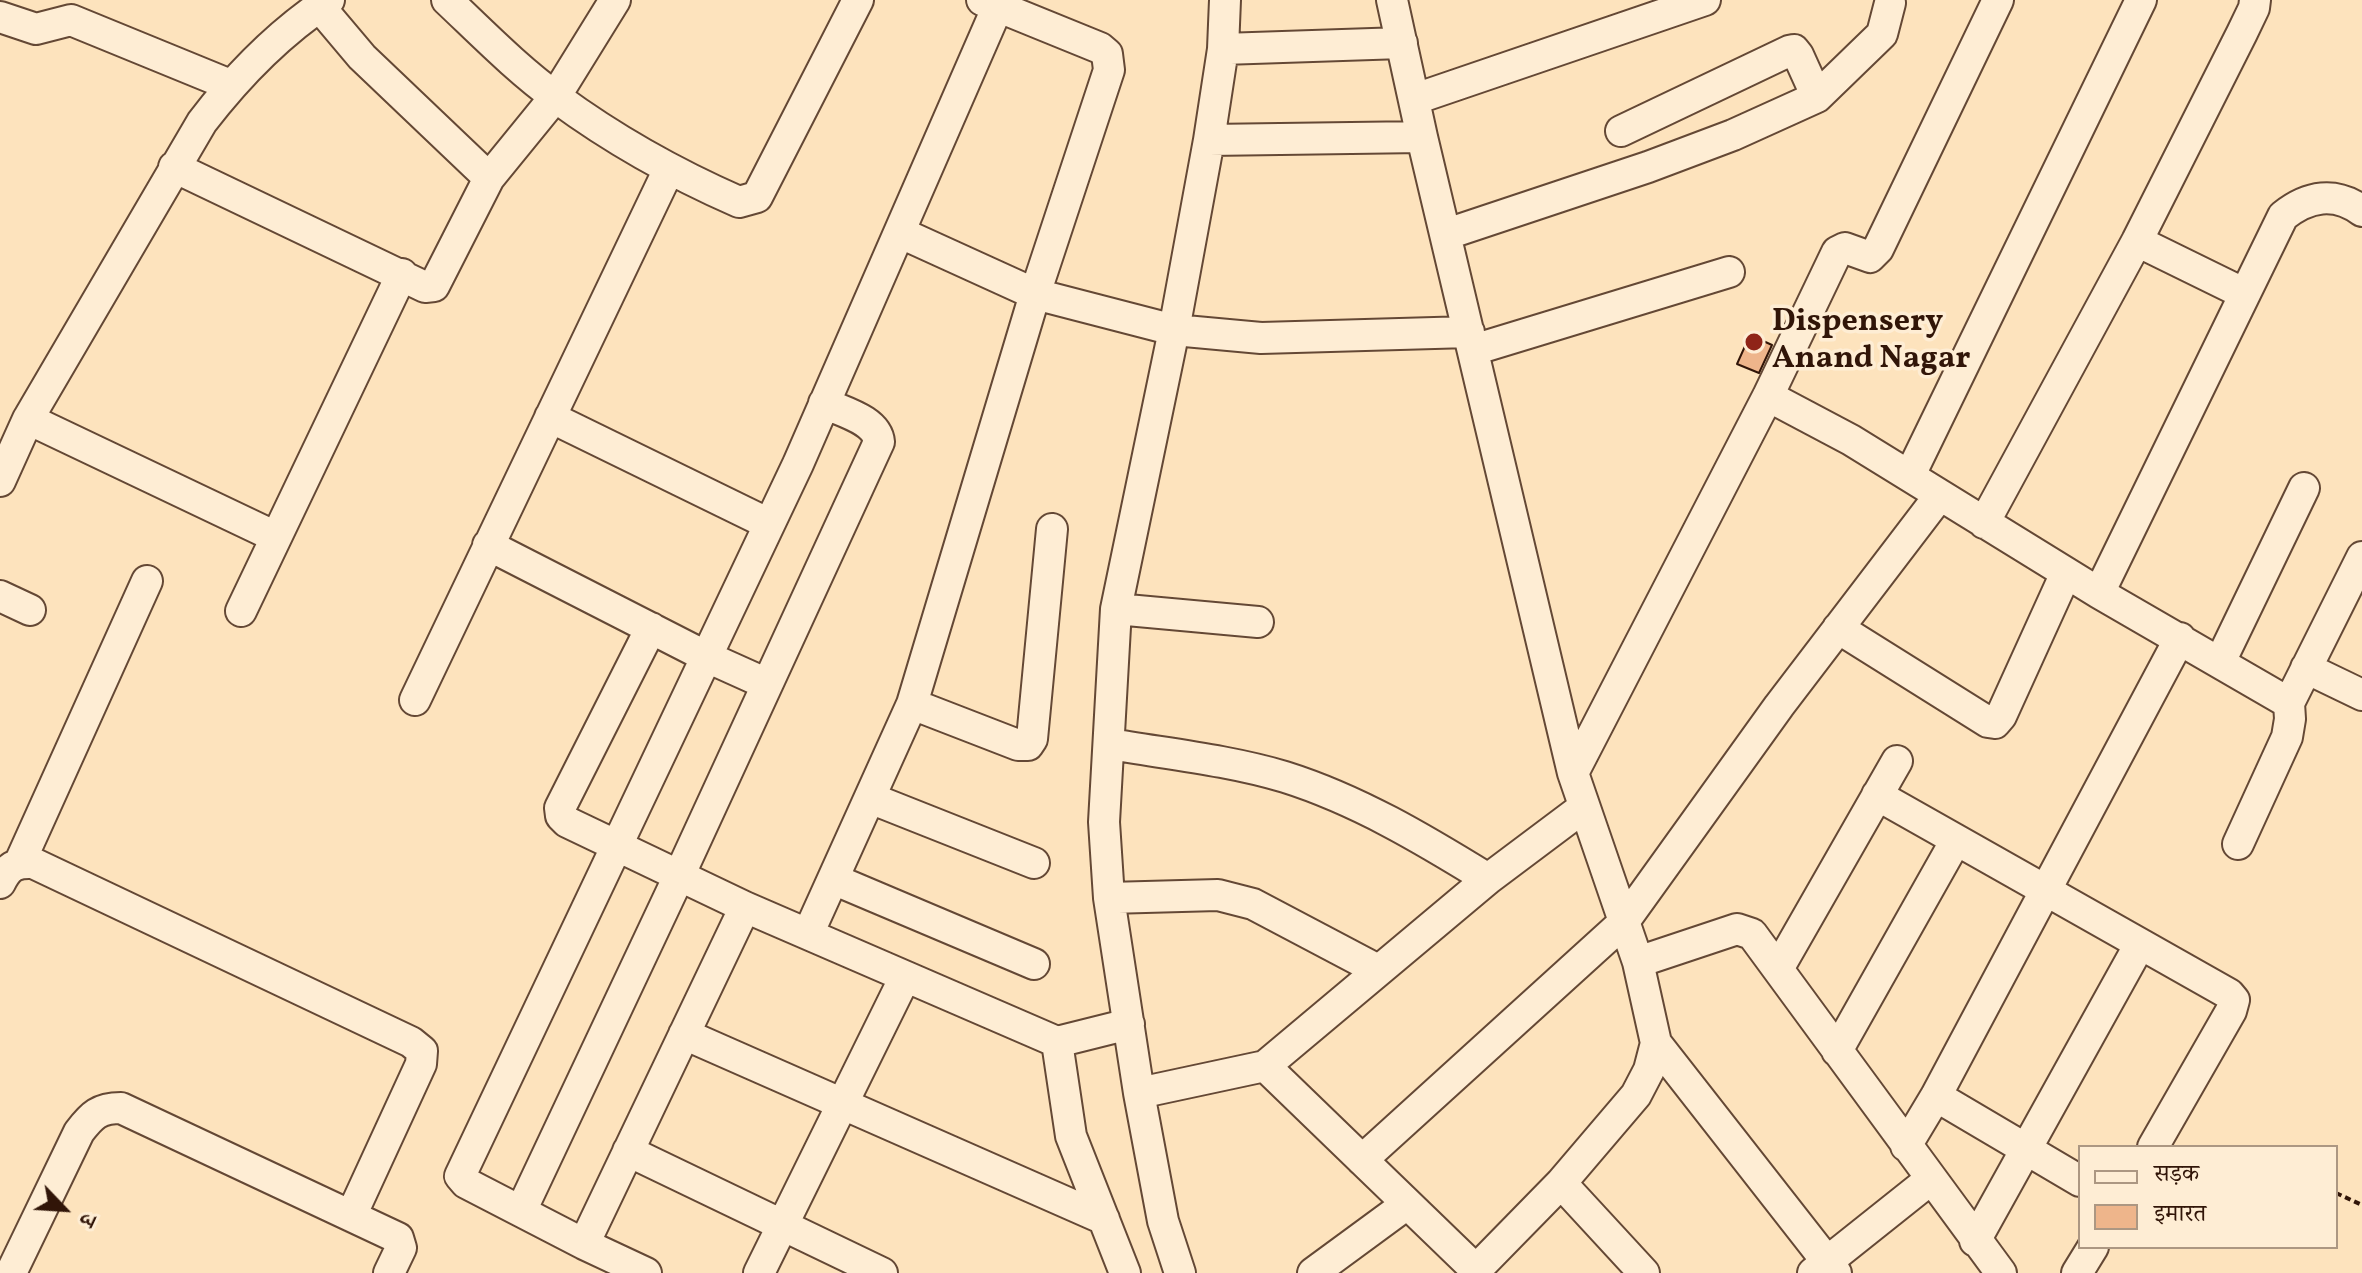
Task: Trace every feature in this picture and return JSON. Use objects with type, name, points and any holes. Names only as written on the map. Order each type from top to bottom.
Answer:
[{"type":"street","points":[[447,0],[555,97],[669,169],[739,202],[757,197],[858,0]]},
{"type":"street","points":[[174,167],[425,287],[434,286],[489,178],[555,97],[615,0]]},
{"type":"street","points":[[1180,1273],[1163,1221],[1139,1093],[1109,898],[1104,822],[1116,609],[1174,330],[1209,140],[1223,49],[1225,0]]},
{"type":"street","points":[[1392,0],[1573,773],[1638,962],[1656,1043],[1826,1269],[1931,1179]]},
{"type":"street","points":[[1415,99],[1705,0]]},
{"type":"street","points":[[1573,773],[1768,396],[1837,252],[1845,248],[1870,257],[1878,249],[1998,0]]},
{"type":"street","points":[[1910,475],[2141,0]]},
{"type":"street","points":[[1984,523],[2137,241],[2242,33],[2255,0]]},
{"type":"street","points":[[0,481],[28,419],[202,122],[230,85],[276,40],[324,3],[362,57],[489,178]]},
{"type":"street","points":[[646,1273],[466,1183],[460,1176],[707,657],[901,233],[990,3],[1100,48],[1107,54],[1109,70],[1035,294],[912,704],[808,934]]},
{"type":"street","points":[[1447,234],[1733,135],[1817,97],[1882,34],[1890,3]]},
{"type":"street","points":[[0,17],[36,29],[79,10],[230,85]]},
{"type":"street","points":[[1223,49],[1402,43]]},
{"type":"street","points":[[1621,131],[1794,50],[1817,97]]},
{"type":"street","points":[[1209,140],[1422,137]]},
{"type":"street","points":[[415,700],[669,169]]},
{"type":"street","points":[[2099,593],[2283,216],[2302,201],[2328,198],[2362,211]]},
{"type":"street","points":[[901,233],[1035,294],[1174,330],[1261,338],[1471,341],[1729,272]]},
{"type":"street","points":[[2137,241],[2245,294]]},
{"type":"street","points":[[241,611],[402,274]]},
{"type":"street","points":[[1768,396],[1910,475],[2099,593],[2289,703]]},
{"type":"street","points":[[521,1211],[879,442],[878,432],[871,425],[824,403]]},
{"type":"street","points":[[550,417],[769,524]]},
{"type":"street","points":[[28,419],[276,537]]},
{"type":"street","points":[[2220,662],[2304,488]]},
{"type":"street","points":[[1362,1160],[1623,923],[1838,628],[1940,495]]},
{"type":"street","points":[[912,704],[1018,745],[1028,745],[1032,739],[1052,529]]},
{"type":"street","points":[[488,545],[707,657],[767,684]]},
{"type":"street","points":[[2238,844],[2287,737],[2289,703],[2360,567]]},
{"type":"street","points":[[1838,628],[1988,722],[1995,723],[2001,716],[2066,573]]},
{"type":"street","points":[[10,873],[147,581]]},
{"type":"street","points":[[0,596],[30,610]]},
{"type":"street","points":[[1116,609],[1258,622]]},
{"type":"street","points":[[651,628],[560,808],[561,816],[567,822],[745,907],[1057,1042],[1129,1024]]},
{"type":"street","points":[[1906,1146],[1936,1096],[2180,638]]},
{"type":"street","points":[[2306,668],[2362,695]]},
{"type":"street","points":[[1110,744],[1249,768],[1286,778],[1356,804],[1406,828],[1488,879]]},
{"type":"street","points":[[1778,969],[1897,761]]},
{"type":"street","points":[[1877,795],[2229,994],[2234,1000],[2231,1011],[2154,1145]]},
{"type":"street","points":[[870,798],[1034,863]]},
{"type":"street","points":[[1139,1093],[1265,1066],[1488,879],[1584,807]]},
{"type":"street","points":[[1837,1051],[1956,840]]},
{"type":"street","points":[[10,873],[33,863],[411,1042],[422,1051],[421,1064],[351,1216]]},
{"type":"street","points":[[833,879],[1034,964]]},
{"type":"street","points":[[1109,898],[1218,895],[1234,898],[1253,904],[1378,970]]},
{"type":"street","points":[[584,1244],[745,907]]},
{"type":"street","points":[[1638,962],[1737,929],[1752,934],[2001,1273]]},
{"type":"street","points":[[1975,1241],[2140,944]]},
{"type":"street","points":[[759,1273],[905,977]]},
{"type":"street","points":[[684,1034],[1104,1219]]},
{"type":"street","points":[[1057,1042],[1071,1136],[1125,1273]]},
{"type":"street","points":[[1265,1066],[1407,1204],[1463,1268],[1561,1183],[1636,1095],[1649,1070],[1656,1043]]},
{"type":"street","points":[[1936,1096],[2078,1180]]},
{"type":"street","points":[[11,1273],[79,1132],[92,1114],[104,1108],[121,1108],[398,1238],[401,1248],[389,1273]]},
{"type":"street","points":[[628,1151],[882,1273]]},
{"type":"street","points":[[1561,1183],[1644,1273]]},
{"type":"street","points":[[1313,1273],[1407,1204]]},
{"type":"street","points":[[2077,1273],[2092,1249]]},
{"type":"path","points":[[2338,1194],[2362,1205]]},
{"type":"building","points":[[1750,335],[1772,345],[1759,373],[1737,364]]},
{"type":"place","name":"Dispensery Anand Nagar","points":[[1754,342]]}]
